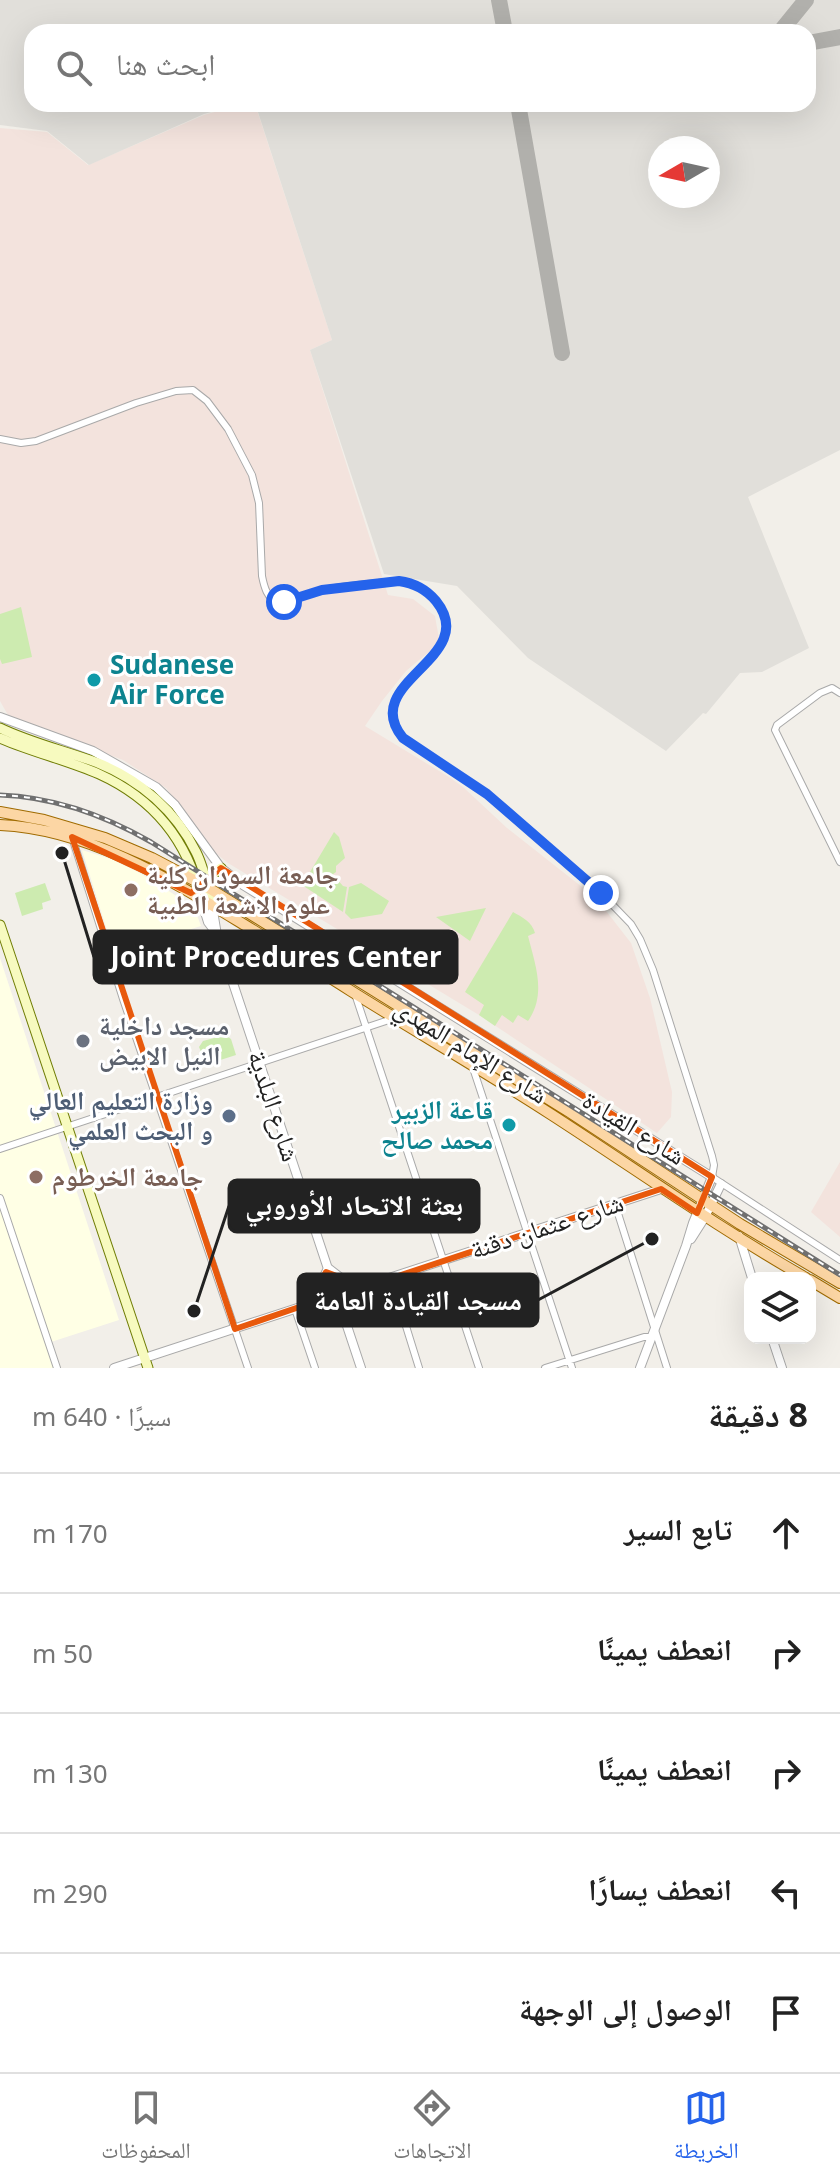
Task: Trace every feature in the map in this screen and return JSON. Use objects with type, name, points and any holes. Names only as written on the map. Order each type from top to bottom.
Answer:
[{"type":"main road","points":[[0,728],[100,764],[154,797],[173,816],[188,838],[198,857],[212,905]]},
{"type":"main road","points":[[0,738],[97,773],[143,800],[178,840],[204,883]]},
{"type":"main road","name":"شارع الإمام المهدي","points":[[0,812],[70,827],[117,843],[204,883],[340,977],[571,1113],[740,1224],[840,1283]]},
{"type":"main road","points":[[0,825],[72,837],[145,867],[340,977],[355,993],[549,1113],[701,1215],[796,1272]]},
{"type":"main road","points":[[201,899],[204,883],[221,868]]},
{"type":"main road","points":[[0,925],[146,1363]]},
{"type":"main road","points":[[816,1284],[840,1297]]},
{"type":"street","points":[[0,439],[21,443],[36,441],[136,403],[176,391],[193,390],[207,401],[228,429],[252,475],[259,503],[262,576],[270,598],[284,602],[322,590],[399,581],[411,583],[429,595],[443,611],[446,633],[434,654],[395,699],[392,709],[397,730],[403,738],[487,794],[601,893],[631,924],[653,970],[712,1156],[714,1165],[707,1202]]},
{"type":"street","points":[[840,693],[832,688],[820,693],[777,725],[775,730],[840,862]]},
{"type":"street","name":"شارع القيادة","points":[[0,717],[93,751],[156,787],[175,805],[221,868],[243,885],[712,1177]]},
{"type":"street","points":[[72,837],[123,999],[248,1368]]},
{"type":"street","points":[[201,899],[208,922],[217,935]]},
{"type":"street","points":[[212,905],[217,935]]},
{"type":"street","name":"شارع البلدية","points":[[217,935],[361,1368]]},
{"type":"street","points":[[340,977],[355,954]]},
{"type":"street","points":[[355,993],[479,1368]]},
{"type":"street","points":[[0,1149],[396,1018]]},
{"type":"street","points":[[473,1066],[572,1368]]},
{"type":"street","points":[[712,1177],[840,1260]]},
{"type":"street","points":[[640,1368],[686,1246],[707,1202],[721,1184]]},
{"type":"street","name":"شارع عثمان دقنة","points":[[114,1368],[146,1363],[308,1304],[661,1189]]},
{"type":"street","points":[[0,1198],[57,1368]]},
{"type":"street","points":[[615,1204],[667,1368]]},
{"type":"street","points":[[740,1224],[739,1239],[750,1272]]},
{"type":"street","points":[[328,1268],[341,1278],[365,1287],[353,1303],[346,1324],[331,1312],[308,1304],[328,1268]]},
{"type":"street","points":[[391,1278],[419,1368]]},
{"type":"street","points":[[295,1309],[315,1368]]},
{"type":"street","points":[[545,1368],[654,1333]]},
{"type":"street","points":[[774,1344],[782,1368]]},
{"type":"highlighted area","points":[[72,837],[191,893],[221,868],[662,1145],[712,1177],[697,1213],[661,1189],[365,1287],[326,1272],[308,1304],[235,1329]]},
{"type":"shaded area","points":[[0,0],[840,0],[840,450],[748,497],[809,648],[762,672],[740,673],[706,714],[703,713],[666,751],[528,658],[457,586],[384,574],[310,350],[332,340],[258,112],[816,112],[816,24],[24,24],[24,112],[211,112],[89,165],[47,131],[0,125]]},
{"type":"shaded area","points":[[258,112],[332,340],[310,350],[388,595],[413,599],[435,616],[439,639],[406,671],[365,726],[463,787],[507,828],[596,898],[631,943],[650,998],[672,1092],[671,1117],[657,1133],[479,1015],[228,863],[203,843],[166,788],[123,760],[19,721],[8,715],[0,701],[0,128],[47,132],[88,165],[204,115]]},
{"type":"shaded area","name":"جامعة السودان كلية علوم الاشعة الطبية","points":[[82,850],[140,873],[194,907],[201,926],[114,953]]},
{"type":"shaded area","name":"جامعة الخرطوم","points":[[0,958],[119,1320],[51,1342],[59,1368],[0,1368]]},
{"type":"shaded area","points":[[840,1162],[840,1237],[811,1212]]},
{"type":"green space","points":[[21,607],[32,657],[2,664],[0,614]]},
{"type":"green space","points":[[334,832],[339,837],[345,858],[332,875],[307,877]]},
{"type":"green space","points":[[335,877],[347,887],[343,912],[302,885],[303,882]]},
{"type":"green space","points":[[45,883],[51,900],[42,903],[43,909],[22,916],[15,893]]},
{"type":"green space","points":[[361,883],[389,901],[382,914],[351,919],[345,913],[349,887]]},
{"type":"green space","points":[[486,908],[470,941],[436,917]]},
{"type":"green space","points":[[513,912],[534,929],[535,933],[528,936],[538,979],[537,1000],[528,1021],[518,1015],[513,1023],[502,1015],[495,1026],[479,1015],[484,1005],[465,992]]},
{"type":"green space","points":[[225,1035],[231,1039],[236,1055],[211,1063],[205,1061],[199,1047],[203,1041]]},
{"type":"taxiway","points":[[499,0],[504,24]]},
{"type":"taxiway","points":[[786,24],[806,0]]},
{"type":"taxiway","points":[[816,42],[840,37]]},
{"type":"taxiway","points":[[519,112],[562,353]]},
{"type":"railway","points":[[0,795],[40,799],[78,809],[151,842],[840,1275]]},
{"type":"place","name":"Sudanese Air Force","points":[[94,680]]},
{"type":"place","name":"Joint Procedures Center","points":[[62,853]]},
{"type":"place","name":"جامعة السودان كلية علوم الاشعة الطبية","points":[[131,890]]},
{"type":"place","name":"مسجد داخلية النيل الابيض","points":[[83,1041]]},
{"type":"place","name":"وزارة التعليم العالي و البحث العلمي","points":[[229,1116]]},
{"type":"place","name":"قاعة الزبير محمد صالح","points":[[509,1125]]},
{"type":"place","name":"جامعة الخرطوم","points":[[36,1177]]},
{"type":"place","name":"مسجد القيادة العامة","points":[[652,1239]]},
{"type":"place","name":"بعثة الاتحاد الأوروبي","points":[[194,1311]]},
{"type":"route","points":[[284,602],[322,590],[399,581],[411,583],[429,595],[443,611],[446,633],[434,654],[395,699],[392,709],[397,730],[403,738],[487,794],[601,893]]}]
